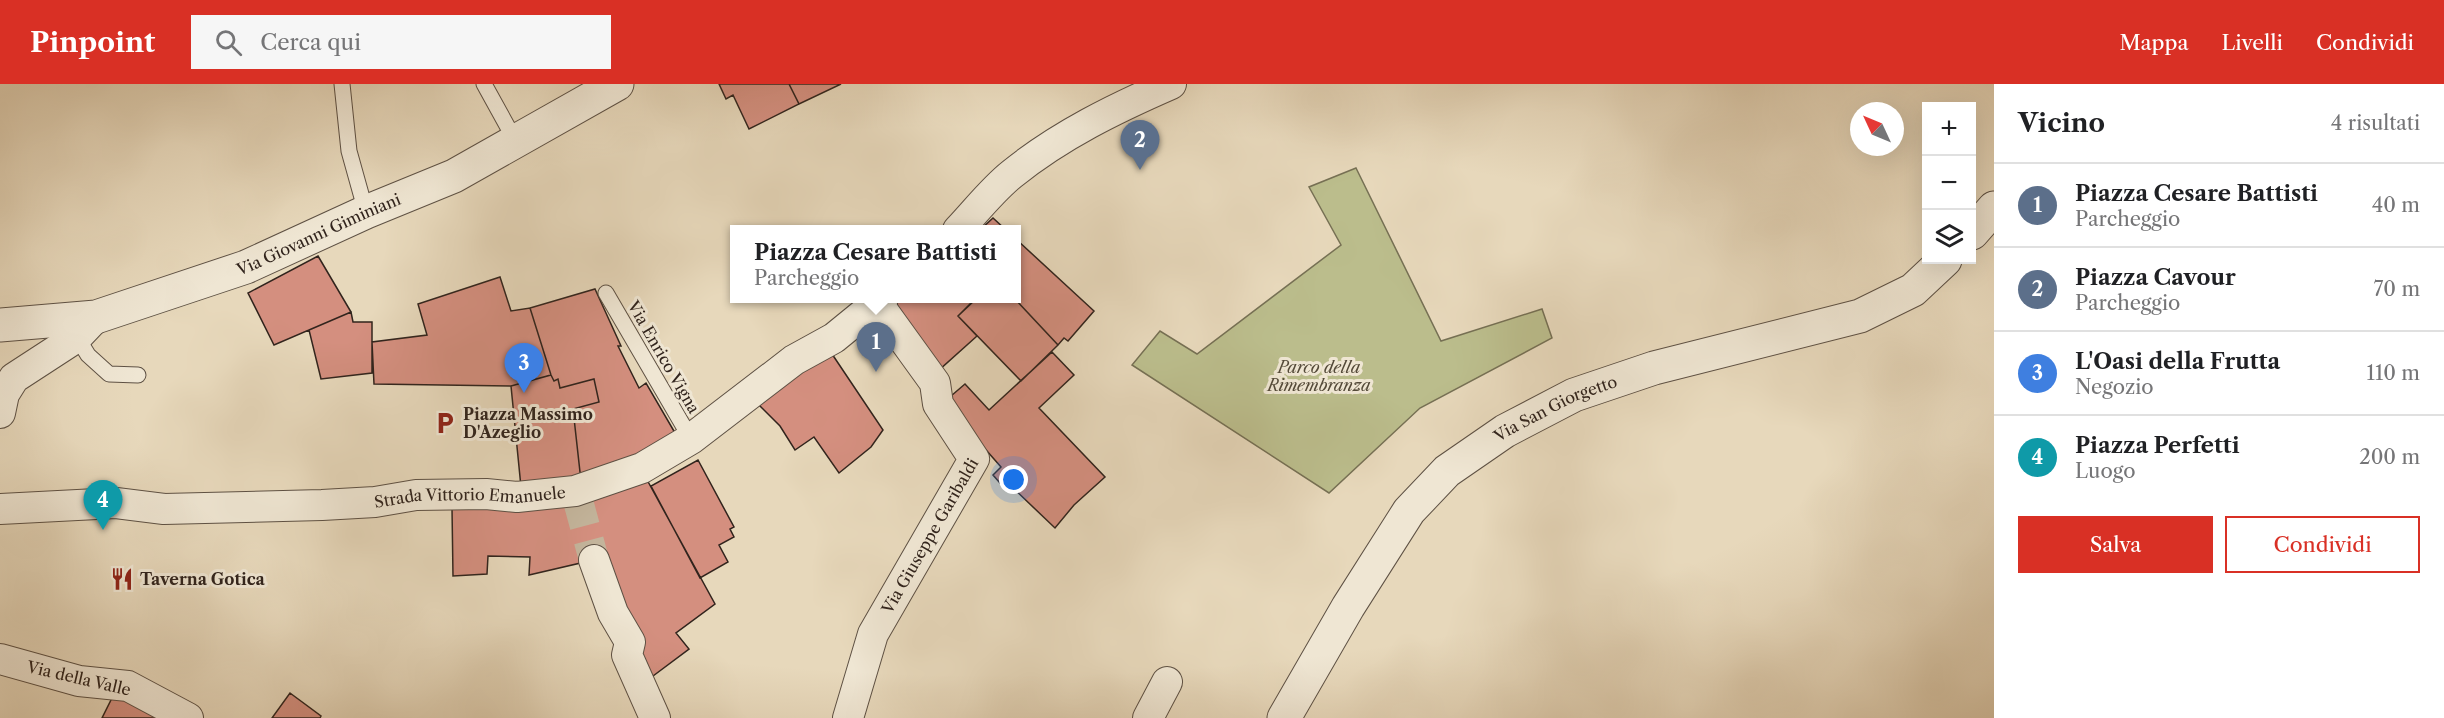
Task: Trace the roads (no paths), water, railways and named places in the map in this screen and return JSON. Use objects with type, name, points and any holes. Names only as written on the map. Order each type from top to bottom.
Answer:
[{"type":"street","name":"Via Giovanni Giminiani","points":[[0,325],[87,327],[246,267],[366,212],[454,176],[617,84]]},
{"type":"street","points":[[963,225],[1011,175],[1024,165],[1099,117],[1171,84]]},
{"type":"street","points":[[1976,228],[1994,208]]},
{"type":"street","name":"Via San Giorgetto","points":[[1284,718],[1348,608],[1409,511],[1447,471],[1495,437],[1574,395],[1654,368],[1860,316],[1913,290],[1941,264]]},
{"type":"street","name":"Strada Vittorio Emanuele","points":[[0,509],[116,503],[164,509],[322,505],[375,502],[416,495],[486,494],[516,497],[576,494],[642,468],[692,439],[794,360],[834,338],[878,303]]},
{"type":"street","name":"Via Giuseppe Garibaldi","points":[[848,718],[873,634],[974,459],[938,404],[935,383],[881,303]]},
{"type":"street","points":[[0,414],[4,394],[14,378],[87,327]]},
{"type":"street","points":[[594,560],[613,613],[630,642],[627,655],[655,718]]},
{"type":"street","name":"Via della Valle","points":[[0,659],[80,681],[128,686],[188,718]]},
{"type":"street","points":[[1148,718],[1167,682]]},
{"type":"lane","points":[[342,84],[349,151],[366,212]]},
{"type":"lane","points":[[484,84],[516,142]]},
{"type":"lane","name":"Via Enrico Vigna","points":[[606,292],[692,439]]},
{"type":"lane","points":[[87,327],[88,355],[109,374],[138,375]]},
{"type":"tunnel","points":[[577,497],[594,560]]},
{"type":"place","name":"Piazza Cavour","points":[[1140,170]]},
{"type":"place","name":"Piazza Cesare Battisti","points":[[876,372]]},
{"type":"place","name":"L'Oasi della Frutta","points":[[524,393]]},
{"type":"place","name":"Piazza Massimo D'Azeglio","points":[[445,423]]},
{"type":"place","name":"Piazza Perfetti","points":[[103,530]]},
{"type":"place","name":"Taverna Gotica","points":[[122,579]]},
{"type":"park label","name":"Parco della Rimembranza","points":[[1319,376]]}]
